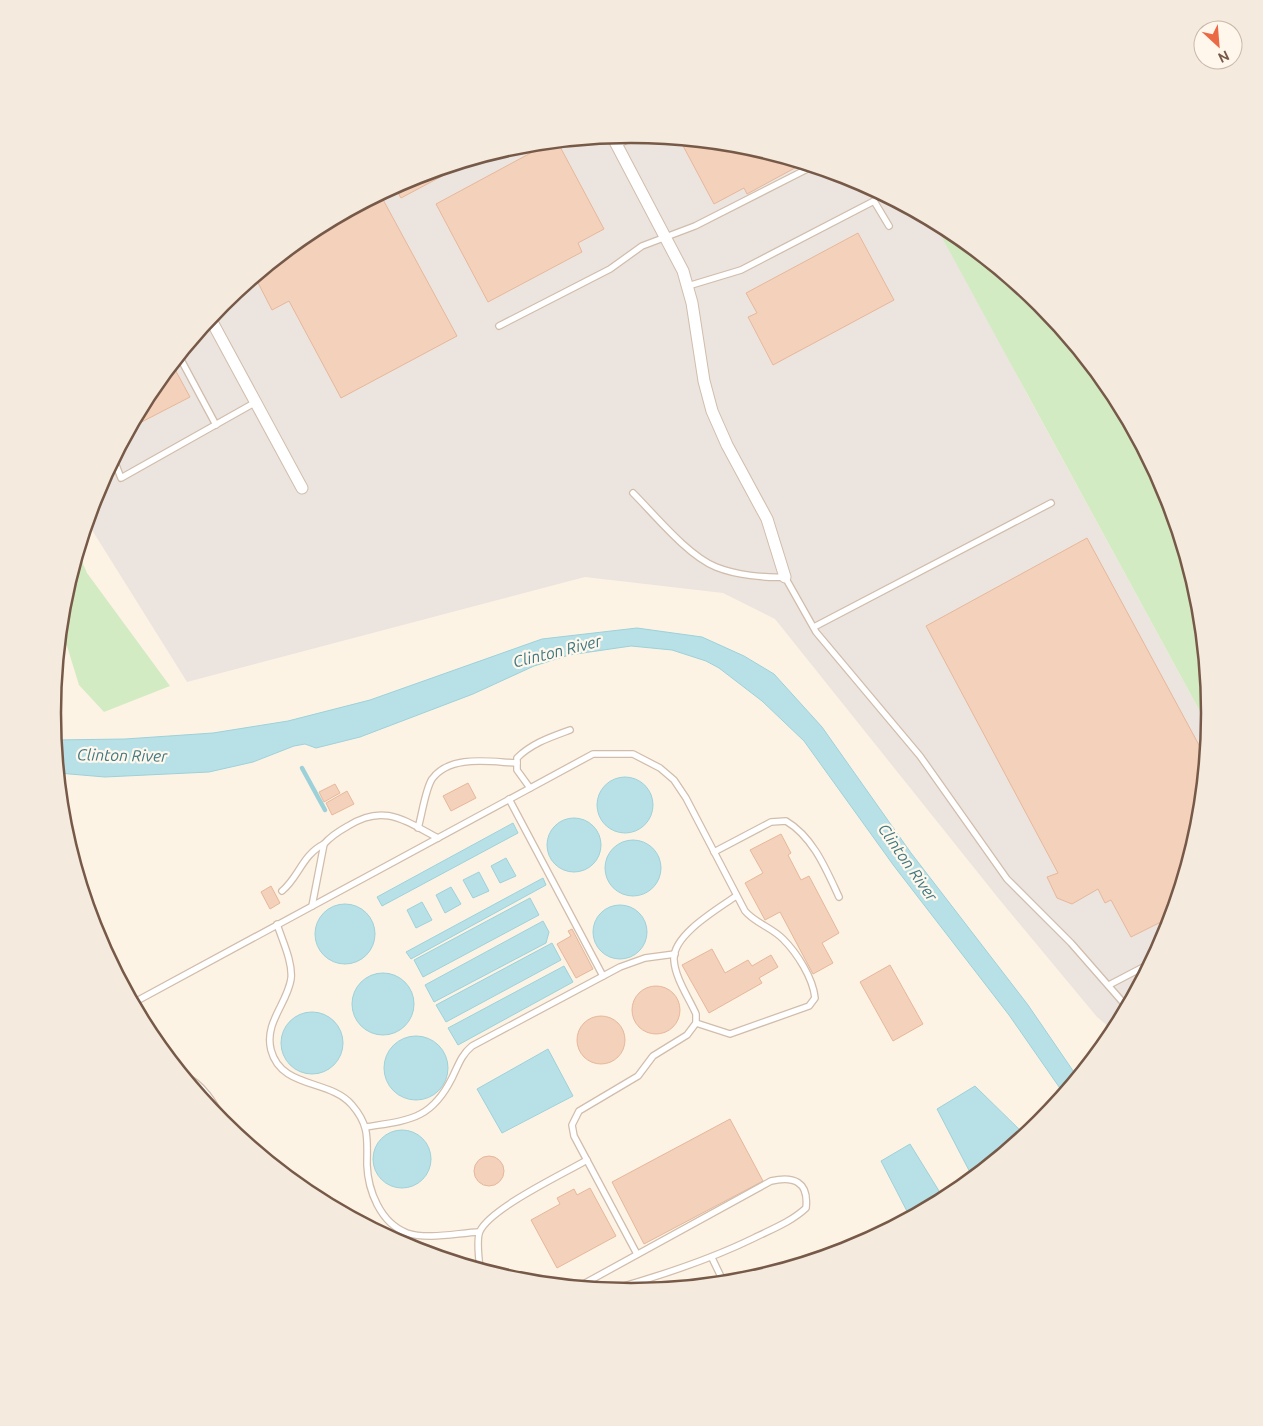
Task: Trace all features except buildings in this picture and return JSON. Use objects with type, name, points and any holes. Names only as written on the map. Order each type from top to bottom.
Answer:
[{"type":"street","points":[[616,143],[667,237],[688,286],[696,324],[704,382],[712,411],[727,446],[767,519],[785,577]]},
{"type":"street","points":[[214,325],[302,488]]},
{"type":"lane","points":[[499,326],[610,270],[642,246],[695,226],[805,170]]},
{"type":"lane","points":[[688,286],[740,270],[874,201],[889,226]]},
{"type":"lane","points":[[182,362],[216,425]]},
{"type":"lane","points":[[117,468],[121,478],[256,402]]},
{"type":"lane","points":[[633,493],[684,544],[716,567],[769,578],[785,577],[814,627],[920,756],[1007,879],[1123,1002]]},
{"type":"lane","points":[[814,627],[1051,503]]},
{"type":"lane","points":[[530,788],[517,770],[517,758],[525,750],[570,730]]},
{"type":"lane","points":[[139,1000],[593,754],[633,754],[660,768],[674,780],[686,798],[736,896],[753,921],[783,939],[808,975],[814,988],[815,998],[809,1006],[730,1034],[696,1023]]},
{"type":"lane","points":[[418,828],[432,780],[439,772],[452,765],[470,761],[517,763]]},
{"type":"lane","points":[[509,800],[602,976]]},
{"type":"lane","points":[[282,891],[288,886],[309,854],[324,844],[329,838],[362,817],[376,814],[392,816],[438,838]]},
{"type":"lane","points":[[714,852],[771,822],[786,821],[807,839],[825,866],[839,897]]},
{"type":"lane","points":[[312,906],[324,844]]},
{"type":"lane","points":[[637,1254],[574,1136],[572,1125],[579,1111],[638,1076],[653,1056],[687,1035],[696,1023],[696,1014],[674,960],[675,954],[684,935],[736,896]]},
{"type":"lane","points":[[277,924],[292,976],[288,991],[269,1033],[271,1051],[281,1070],[299,1080],[339,1094],[352,1104],[366,1127],[368,1178],[374,1200],[388,1220],[407,1233],[427,1235],[479,1232]]},
{"type":"lane","points":[[366,1127],[400,1121],[420,1115],[434,1107],[443,1096],[463,1054],[472,1046],[620,967],[645,958],[675,954]]},
{"type":"lane","points":[[1109,985],[1141,968]]},
{"type":"lane","points":[[480,1263],[479,1232],[486,1222],[511,1203],[587,1160]]},
{"type":"lane","points":[[588,1281],[771,1181],[784,1178],[796,1180],[804,1188],[807,1198],[806,1208],[795,1218],[712,1258],[636,1283]]},
{"type":"lane","points":[[712,1258],[720,1276]]},
{"type":"shaded area","points":[[594,144],[669,144],[743,154],[815,173],[850,186],[884,202],[917,219],[945,237],[1027,394],[1202,715],[1201,750],[1191,824],[1171,896],[1143,965],[1108,1026],[1097,1017],[999,899],[775,619],[723,593],[585,577],[187,682],[92,530],[120,461],[138,428],[157,396],[203,337],[228,310],[284,261],[346,219],[413,186],[484,162],[520,154]]},
{"type":"green space","points":[[940,234],[979,261],[1007,284],[1060,337],[1106,396],[1143,461],[1171,530],[1191,602],[1201,676],[1202,715]]},
{"type":"green space","points":[[82,562],[87,573],[170,686],[104,712],[79,685],[66,639],[72,602]]},
{"type":"water","name":"Clinton River","points":[[637,628],[702,637],[744,656],[774,674],[822,727],[911,853],[1028,1005],[1074,1072],[1060,1089],[1009,1015],[894,866],[804,741],[762,701],[719,668],[706,661],[672,650],[631,646],[569,655],[534,666],[473,694],[360,737],[316,748],[305,744],[294,746],[253,762],[209,772],[105,777],[65,774],[62,740],[125,739],[213,733],[288,721],[370,700],[542,639]]},
{"type":"water","points":[[625,777],[636,779],[645,785],[651,794],[653,805],[651,816],[645,825],[636,831],[625,833],[614,831],[605,825],[599,816],[597,805],[599,794],[605,785],[614,779]]},
{"type":"water","points":[[574,818],[584,820],[593,826],[599,835],[601,845],[599,855],[593,864],[584,870],[574,872],[564,870],[555,864],[549,855],[547,845],[549,835],[555,826],[564,820]]},
{"type":"water","points":[[513,823],[518,833],[382,906],[377,897]]},
{"type":"water","points":[[628,840],[638,840],[653,848],[659,857],[661,868],[659,879],[653,888],[638,896],[628,896],[617,891],[610,884],[605,873],[605,863],[610,852],[617,845]]},
{"type":"water","points":[[506,858],[516,876],[500,883],[491,866]]},
{"type":"water","points":[[479,872],[489,891],[473,898],[463,880]]},
{"type":"water","points":[[543,878],[546,885],[411,959],[406,952]]},
{"type":"water","points":[[451,887],[461,904],[445,913],[436,895]]},
{"type":"water","points":[[530,898],[539,915],[423,977],[414,960]]},
{"type":"water","points":[[422,902],[432,920],[416,928],[407,910]]},
{"type":"water","points":[[339,904],[351,904],[362,909],[370,917],[375,928],[373,946],[362,959],[351,964],[339,964],[328,959],[320,951],[315,940],[315,928],[320,917],[328,909]]},
{"type":"water","points":[[620,905],[630,907],[639,913],[645,922],[647,932],[645,942],[639,951],[630,957],[620,959],[610,957],[601,951],[595,942],[593,932],[595,922],[601,913],[610,907]]},
{"type":"water","points":[[543,921],[549,932],[546,943],[434,1002],[425,985]]},
{"type":"water","points":[[552,943],[561,960],[446,1022],[436,1005]]},
{"type":"water","points":[[564,966],[573,982],[458,1045],[448,1028]]},
{"type":"water","points":[[377,973],[389,973],[405,982],[412,992],[414,1004],[412,1016],[405,1026],[389,1035],[377,1035],[366,1030],[357,1021],[352,1010],[352,998],[357,987],[366,978]]},
{"type":"water","points":[[306,1012],[318,1012],[334,1021],[341,1031],[343,1043],[341,1055],[334,1065],[318,1074],[306,1074],[295,1069],[286,1060],[281,1049],[281,1037],[286,1026],[295,1017]]},
{"type":"water","points":[[416,1036],[428,1038],[439,1045],[446,1056],[448,1068],[446,1080],[439,1091],[428,1098],[416,1100],[404,1098],[393,1091],[386,1080],[384,1068],[386,1056],[393,1045],[404,1038]]},
{"type":"water","points":[[548,1049],[573,1096],[502,1133],[477,1089]]},
{"type":"water","points":[[975,1086],[1020,1130],[970,1172],[937,1109]]},
{"type":"water","points":[[402,1130],[413,1132],[426,1143],[431,1159],[429,1170],[418,1183],[402,1188],[391,1186],[378,1175],[373,1159],[375,1148],[386,1135]]},
{"type":"water","points":[[910,1144],[940,1192],[907,1212],[881,1161]]},
{"type":"waterway","points":[[302,768],[325,810]]}]
